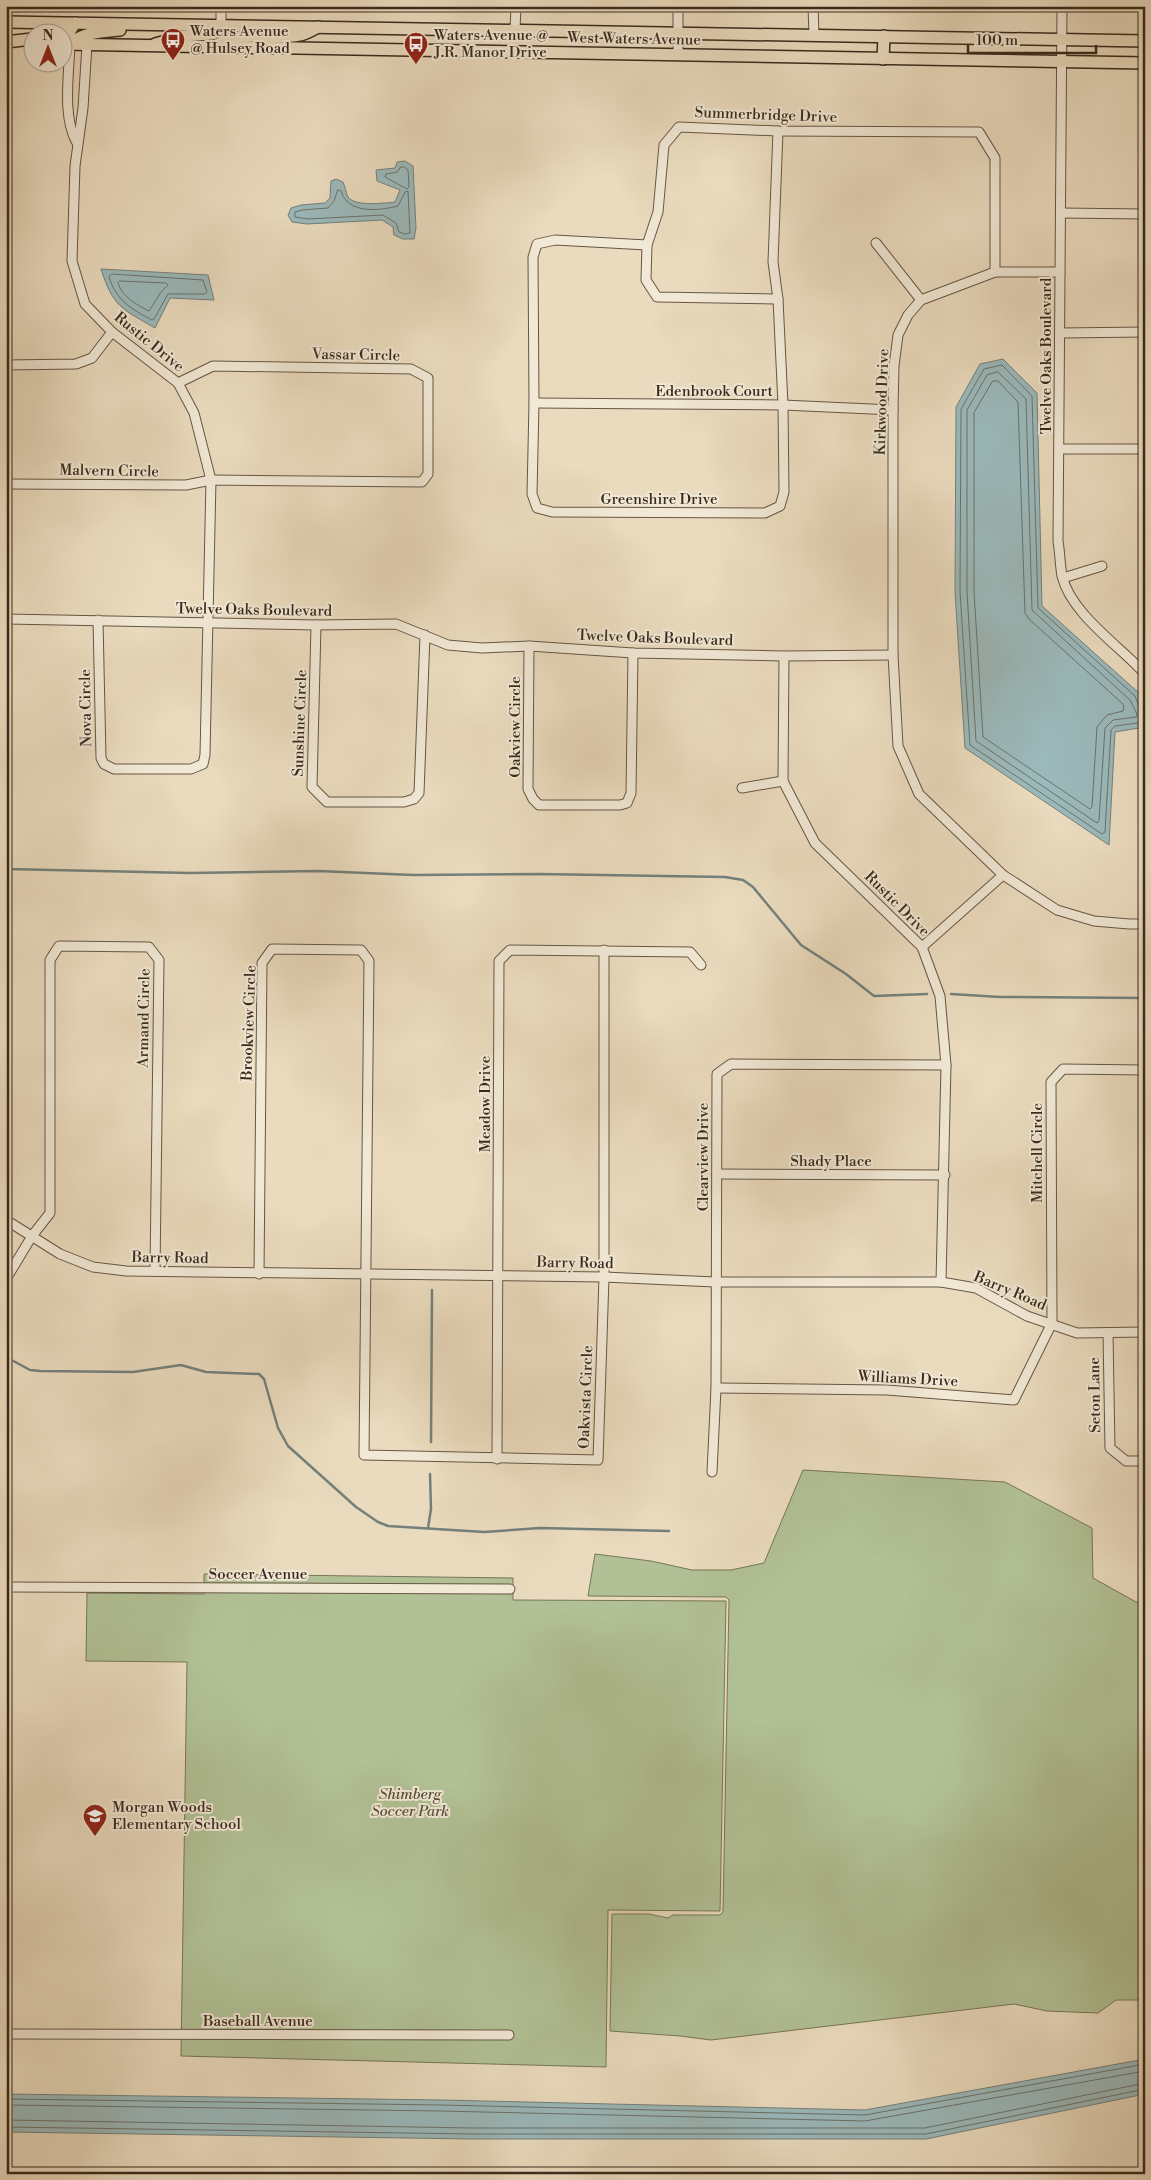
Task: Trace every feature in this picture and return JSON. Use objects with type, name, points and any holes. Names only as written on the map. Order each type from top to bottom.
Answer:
[{"type":"main road","name":"West Waters Avenue","points":[[6,22],[1145,41]]},
{"type":"main road","points":[[72,28],[75,23]]},
{"type":"main road","points":[[72,41],[85,35],[150,24]]},
{"type":"main road","points":[[146,46],[184,36],[213,34],[220,25]]},
{"type":"main road","points":[[212,48],[222,40],[234,36],[292,37],[320,27]]},
{"type":"main road","points":[[369,50],[370,28]]},
{"type":"main road","points":[[515,30],[515,53]]},
{"type":"main road","points":[[883,59],[884,36]]},
{"type":"main road","points":[[6,43],[22,41]]},
{"type":"main road","points":[[6,43],[22,44]]},
{"type":"main road","name":"West Waters Avenue","points":[[72,44],[1145,63]]},
{"type":"street","points":[[220,25],[221,6]]},
{"type":"street","points":[[515,30],[516,6]]},
{"type":"street","points":[[678,6],[678,55]]},
{"type":"street","points":[[813,6],[814,35]]},
{"type":"street","name":"Twelve Oaks Boulevard","points":[[1062,6],[1058,541],[1063,578],[1071,595],[1088,619],[1145,674]]},
{"type":"street","name":"Rustic Drive","points":[[87,45],[83,108],[75,166],[72,261],[85,304],[112,332],[178,383],[194,413],[211,480],[208,624]]},
{"type":"street","name":"Rustic Drive","points":[[67,72],[68,118],[72,134],[77,143]]},
{"type":"street","name":"Summerbridge Drive","points":[[778,300],[657,298],[646,280],[647,245],[658,212],[664,145],[679,126],[778,131],[979,132],[995,158],[996,272]]},
{"type":"street","name":"Greenshire Drive","points":[[647,245],[555,240],[538,244],[533,257],[534,403],[532,494],[538,508],[561,512],[765,513],[780,506],[784,492],[783,405],[778,300],[773,262],[778,131]]},
{"type":"street","points":[[1061,214],[1145,214]]},
{"type":"street","points":[[876,243],[922,300]]},
{"type":"street","name":"Kirkwood Drive","points":[[893,655],[893,410],[894,366],[898,335],[908,315],[922,300],[996,272],[1060,272]]},
{"type":"street","points":[[6,366],[76,364],[92,358],[112,332]]},
{"type":"street","points":[[1060,333],[1145,332]]},
{"type":"street","name":"Vassar Circle","points":[[178,383],[213,366],[411,369],[428,378],[428,474],[422,482],[211,480]]},
{"type":"street","name":"Edenbrook Court","points":[[534,403],[783,405],[893,410]]},
{"type":"street","points":[[1059,449],[1145,448]]},
{"type":"street","name":"Malvern Circle","points":[[6,484],[186,485],[211,480]]},
{"type":"street","points":[[1063,578],[1102,566]]},
{"type":"street","name":"Twelve Oaks Boulevard","points":[[6,619],[316,626],[396,624],[448,645],[482,648],[529,646],[633,653],[784,656],[893,655]]},
{"type":"street","name":"Nova Circle","points":[[98,620],[101,758],[104,764],[114,769],[191,769],[203,764],[205,755],[208,624]]},
{"type":"street","name":"Sunshine Circle","points":[[316,626],[312,787],[327,802],[404,802],[414,799],[419,793],[425,635]]},
{"type":"street","name":"Oakview Circle","points":[[529,646],[528,789],[533,799],[539,805],[620,806],[627,803],[630,794],[633,653]]},
{"type":"street","points":[[893,655],[898,746],[919,794],[1003,875],[1057,910],[1094,921],[1145,924]]},
{"type":"street","name":"Rustic Drive","points":[[784,656],[784,781],[815,843],[922,947],[940,996],[946,1065],[942,1282]]},
{"type":"street","points":[[742,788],[784,781]]},
{"type":"street","points":[[922,947],[1003,875]]},
{"type":"street","name":"Armand Circle","points":[[32,1236],[50,1213],[50,960],[58,946],[150,947],[159,960],[155,1271]]},
{"type":"street","name":"Brookview Circle","points":[[259,1274],[262,962],[272,949],[361,950],[369,961],[367,1273]]},
{"type":"street","name":"Meadow Drive","points":[[497,1459],[499,961],[510,950],[604,950],[690,952],[701,964]]},
{"type":"street","name":"Oakvista Circle","points":[[367,1273],[364,1454],[497,1459],[598,1460],[604,1277],[604,950]]},
{"type":"street","name":"Clearview Drive","points":[[712,1472],[716,1388],[717,1074],[731,1064],[946,1065]]},
{"type":"street","name":"Mitchell Circle","points":[[1052,1323],[1051,1082],[1063,1068],[1145,1070]]},
{"type":"street","name":"Shady Place","points":[[717,1174],[945,1175]]},
{"type":"street","name":"Barry Road","points":[[6,1220],[60,1254],[93,1267],[126,1271],[259,1274],[497,1275],[715,1282],[942,1282],[976,1288],[1027,1316],[1077,1333],[1145,1332]]},
{"type":"street","points":[[6,1279],[32,1236]]},
{"type":"street","name":"Williams Drive","points":[[716,1388],[887,1390],[1014,1400],[1052,1323]]},
{"type":"street","name":"Seton Lane","points":[[1108,1333],[1110,1448],[1126,1461],[1145,1461]]},
{"type":"street","name":"Soccer Avenue","points":[[6,1587],[510,1589]]},
{"type":"street","name":"Baseball Avenue","points":[[6,2034],[509,2035]]},
{"type":"green space","points":[[803,1470],[1005,1482],[1092,1528],[1093,1578],[1136,1602],[1145,1602],[1145,2000],[1116,2000],[1098,2013],[1047,2011],[1014,2004],[711,2040],[610,2031],[612,1914],[649,1914],[668,1918],[673,1915],[720,1915],[723,1912],[729,1600],[726,1597],[588,1596],[595,1554],[651,1561],[692,1570],[731,1570],[764,1563]]},
{"type":"green space","name":"Shimberg Soccer Park","points":[[204,1574],[513,1578],[513,1600],[726,1601],[720,1911],[608,1910],[606,2067],[181,2056],[187,1662],[86,1661],[87,1593],[204,1594]]},
{"type":"water","points":[[405,161],[413,166],[416,228],[414,239],[403,239],[394,235],[393,227],[382,220],[307,224],[292,222],[288,215],[291,208],[301,205],[325,203],[330,198],[331,181],[336,179],[343,182],[348,197],[357,202],[370,204],[395,202],[400,190],[377,181],[376,170],[395,168],[397,162]]},
{"type":"water","points":[[101,269],[208,275],[214,300],[170,298],[155,328],[120,306],[110,292]]},
{"type":"water","points":[[1003,359],[1037,393],[1042,606],[1140,694],[1145,712],[1145,727],[1115,732],[1109,845],[965,748],[955,592],[956,407],[980,364]]},
{"type":"water","points":[[1145,2059],[1145,2094],[926,2139],[472,2139],[6,2132],[6,2094],[441,2100],[865,2110]]},
{"type":"waterway","points":[[6,869],[190,873],[318,871],[413,875],[539,874],[725,877],[743,880],[753,887],[801,945],[846,974],[874,996],[927,994]]},
{"type":"waterway","points":[[951,994],[1000,997],[1145,998]]},
{"type":"waterway","points":[[431,1442],[432,1290]]},
{"type":"waterway","points":[[6,1357],[30,1370],[40,1371],[133,1372],[181,1365],[206,1372],[259,1374],[264,1379],[278,1428],[288,1446],[356,1507],[378,1522],[388,1526],[484,1532],[540,1528],[669,1531]]},
{"type":"waterway","points":[[428,1528],[431,1509],[430,1474]]},
{"type":"place","name":"Waters Avenue @ Hulsey Road","points":[[173,61]]},
{"type":"place","name":"Waters Avenue @ J.R. Manor Drive","points":[[416,65]]},
{"type":"place","name":"Morgan Woods Elementary School","points":[[95,1837]]}]
